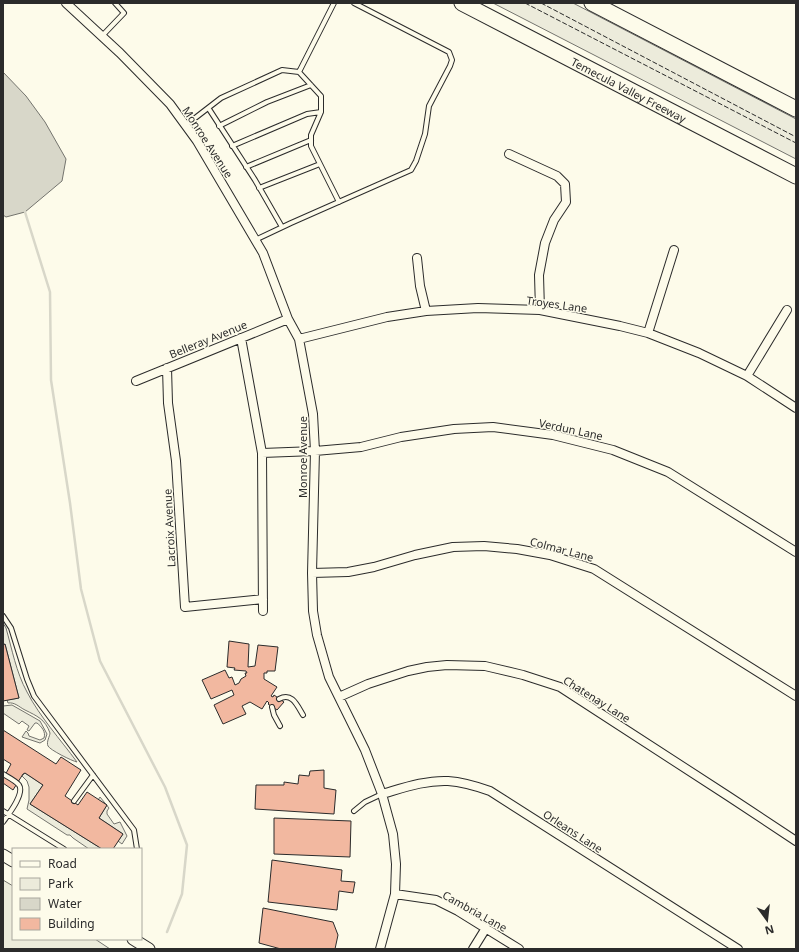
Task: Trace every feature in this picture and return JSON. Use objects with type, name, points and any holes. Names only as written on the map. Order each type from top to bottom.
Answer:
[{"type":"highway","name":"Temecula Valley Freeway","points":[[462,3],[796,176]]},
{"type":"highway","points":[[592,3],[796,109]]},
{"type":"main road","points":[[3,855],[12,860]]},
{"type":"main road","points":[[134,940],[148,949]]},
{"type":"street","name":"Monroe Avenue","points":[[66,3],[102,36],[170,104],[197,141],[263,253],[288,319],[299,339],[313,414],[315,451],[312,572],[313,611],[317,635],[330,677],[365,750],[382,794],[392,834],[396,864],[395,894],[384,940],[380,949]]},
{"type":"street","points":[[509,154],[557,176],[565,184],[566,202],[554,220],[545,243],[539,275],[540,310]]},
{"type":"street","points":[[648,333],[674,250]]},
{"type":"street","points":[[417,258],[420,286],[426,311]]},
{"type":"street","name":"Troyes Lane","points":[[299,339],[388,317],[426,311],[478,308],[540,310],[613,324],[648,333],[698,353],[747,376],[796,408]]},
{"type":"street","points":[[747,376],[787,310]]},
{"type":"street","name":"Belleray Avenue","points":[[136,381],[288,319]]},
{"type":"street","points":[[241,338],[262,453],[263,611]]},
{"type":"street","name":"Lacroix Avenue","points":[[167,368],[168,403],[176,461],[185,607],[263,599]]},
{"type":"street","name":"Verdun Lane","points":[[262,453],[315,451],[361,447],[401,436],[454,429],[493,427],[553,434],[613,450],[668,472],[796,552]]},
{"type":"street","name":"Colmar Lane","points":[[312,572],[348,572],[453,547],[484,546],[517,549],[550,555],[594,569],[796,696]]},
{"type":"street","name":"Chatenay Lane","points":[[339,697],[368,684],[400,673],[427,667],[448,665],[485,666],[523,675],[560,687],[796,841]]},
{"type":"street","name":"Orleans Lane","points":[[382,794],[414,784],[448,781],[468,784],[490,791],[738,949]]},
{"type":"street","name":"Cambria Lane","points":[[395,894],[436,900],[458,911],[519,949]]},
{"type":"street","points":[[473,949],[486,928]]},
{"type":"lane","points":[[102,36],[124,13],[115,3]]},
{"type":"lane","points":[[300,72],[334,3]]},
{"type":"lane","points":[[255,240],[410,170],[416,162],[425,134],[429,106],[452,60],[449,52],[354,3]]},
{"type":"lane","points":[[186,126],[221,98],[282,70],[300,72],[321,96],[321,112],[311,135],[311,146],[339,202]]},
{"type":"lane","points":[[219,126],[267,102],[311,85]]},
{"type":"lane","points":[[208,109],[246,167],[282,227]]},
{"type":"lane","points":[[232,146],[307,114],[321,112]]},
{"type":"lane","points":[[246,167],[311,140]]},
{"type":"lane","points":[[259,188],[320,164]]},
{"type":"lane","points":[[3,616],[12,628],[26,678],[34,696],[134,830],[137,848]]},
{"type":"lane","points":[[279,699],[285,696],[290,697],[296,703],[303,715]]},
{"type":"lane","points":[[272,707],[274,715],[280,726]]},
{"type":"lane","points":[[3,774],[19,785],[20,789],[17,800],[3,822]]},
{"type":"lane","points":[[74,801],[93,775]]},
{"type":"lane","points":[[354,811],[364,802],[382,794]]},
{"type":"lane","points":[[3,811],[62,848]]},
{"type":"green space","points":[[493,3],[573,3],[796,119],[796,159]]},
{"type":"green space","points":[[3,623],[6,628],[17,668],[27,692],[44,719],[77,762],[61,755],[48,746],[47,743],[50,733],[46,724],[40,718],[15,704],[8,703],[7,700],[19,698],[5,644],[3,645]]},
{"type":"green space","points":[[12,705],[40,721],[47,734],[45,740],[40,743],[22,737],[26,731],[29,736],[40,740],[44,738],[44,732],[37,723],[35,723],[29,731],[27,730],[29,726],[22,721],[19,724],[3,713],[3,706]]},
{"type":"green space","points":[[25,773],[43,785],[30,804],[100,848],[88,848],[70,835],[67,835],[27,809],[29,787],[27,781],[22,776]]},
{"type":"green space","points":[[100,797],[106,805],[98,800]]},
{"type":"green space","points":[[107,805],[109,808],[107,814],[114,824],[120,822],[127,836],[122,844],[118,841],[123,834],[99,818]]},
{"type":"green space","points":[[3,880],[12,885],[12,940],[96,940],[110,949],[3,949]]},
{"type":"water","points":[[3,72],[26,96],[45,122],[66,159],[62,181],[25,212],[6,217],[3,215]]},
{"type":"building","points":[[229,641],[249,644],[248,667],[255,666],[258,645],[278,647],[275,671],[267,671],[267,673],[264,673],[264,679],[277,687],[271,696],[273,697],[274,695],[284,702],[277,710],[268,704],[269,703],[267,701],[262,709],[250,702],[242,706],[246,714],[223,724],[214,705],[234,695],[232,690],[211,699],[202,680],[225,670],[229,678],[232,677],[235,685],[246,676],[246,671],[234,670],[235,668],[227,667]]},
{"type":"building","points":[[5,644],[19,698],[3,701],[3,645]]},
{"type":"building","points":[[3,730],[56,764],[61,757],[81,770],[65,796],[78,805],[87,792],[107,805],[99,818],[123,834],[114,848],[100,848],[30,804],[43,785],[25,773],[13,790],[3,783],[3,779],[11,764],[3,759]]},
{"type":"building","points":[[324,770],[324,788],[336,790],[334,814],[255,809],[256,785],[284,785],[284,782],[298,784],[299,775],[309,776],[310,771]]},
{"type":"building","points":[[274,818],[351,821],[350,857],[274,854]]},
{"type":"building","points":[[272,860],[342,870],[341,881],[355,882],[353,893],[339,891],[337,910],[268,902]]},
{"type":"building","points":[[263,908],[333,922],[338,935],[335,949],[281,949],[259,943]]},
{"type":"waterway","points":[[25,212],[50,292],[51,380],[70,503],[81,589],[100,661],[165,787],[187,845],[182,894],[167,932]]},
{"type":"fence","points":[[525,3],[796,143]]},
{"type":"fence","points":[[541,3],[796,137]]}]
